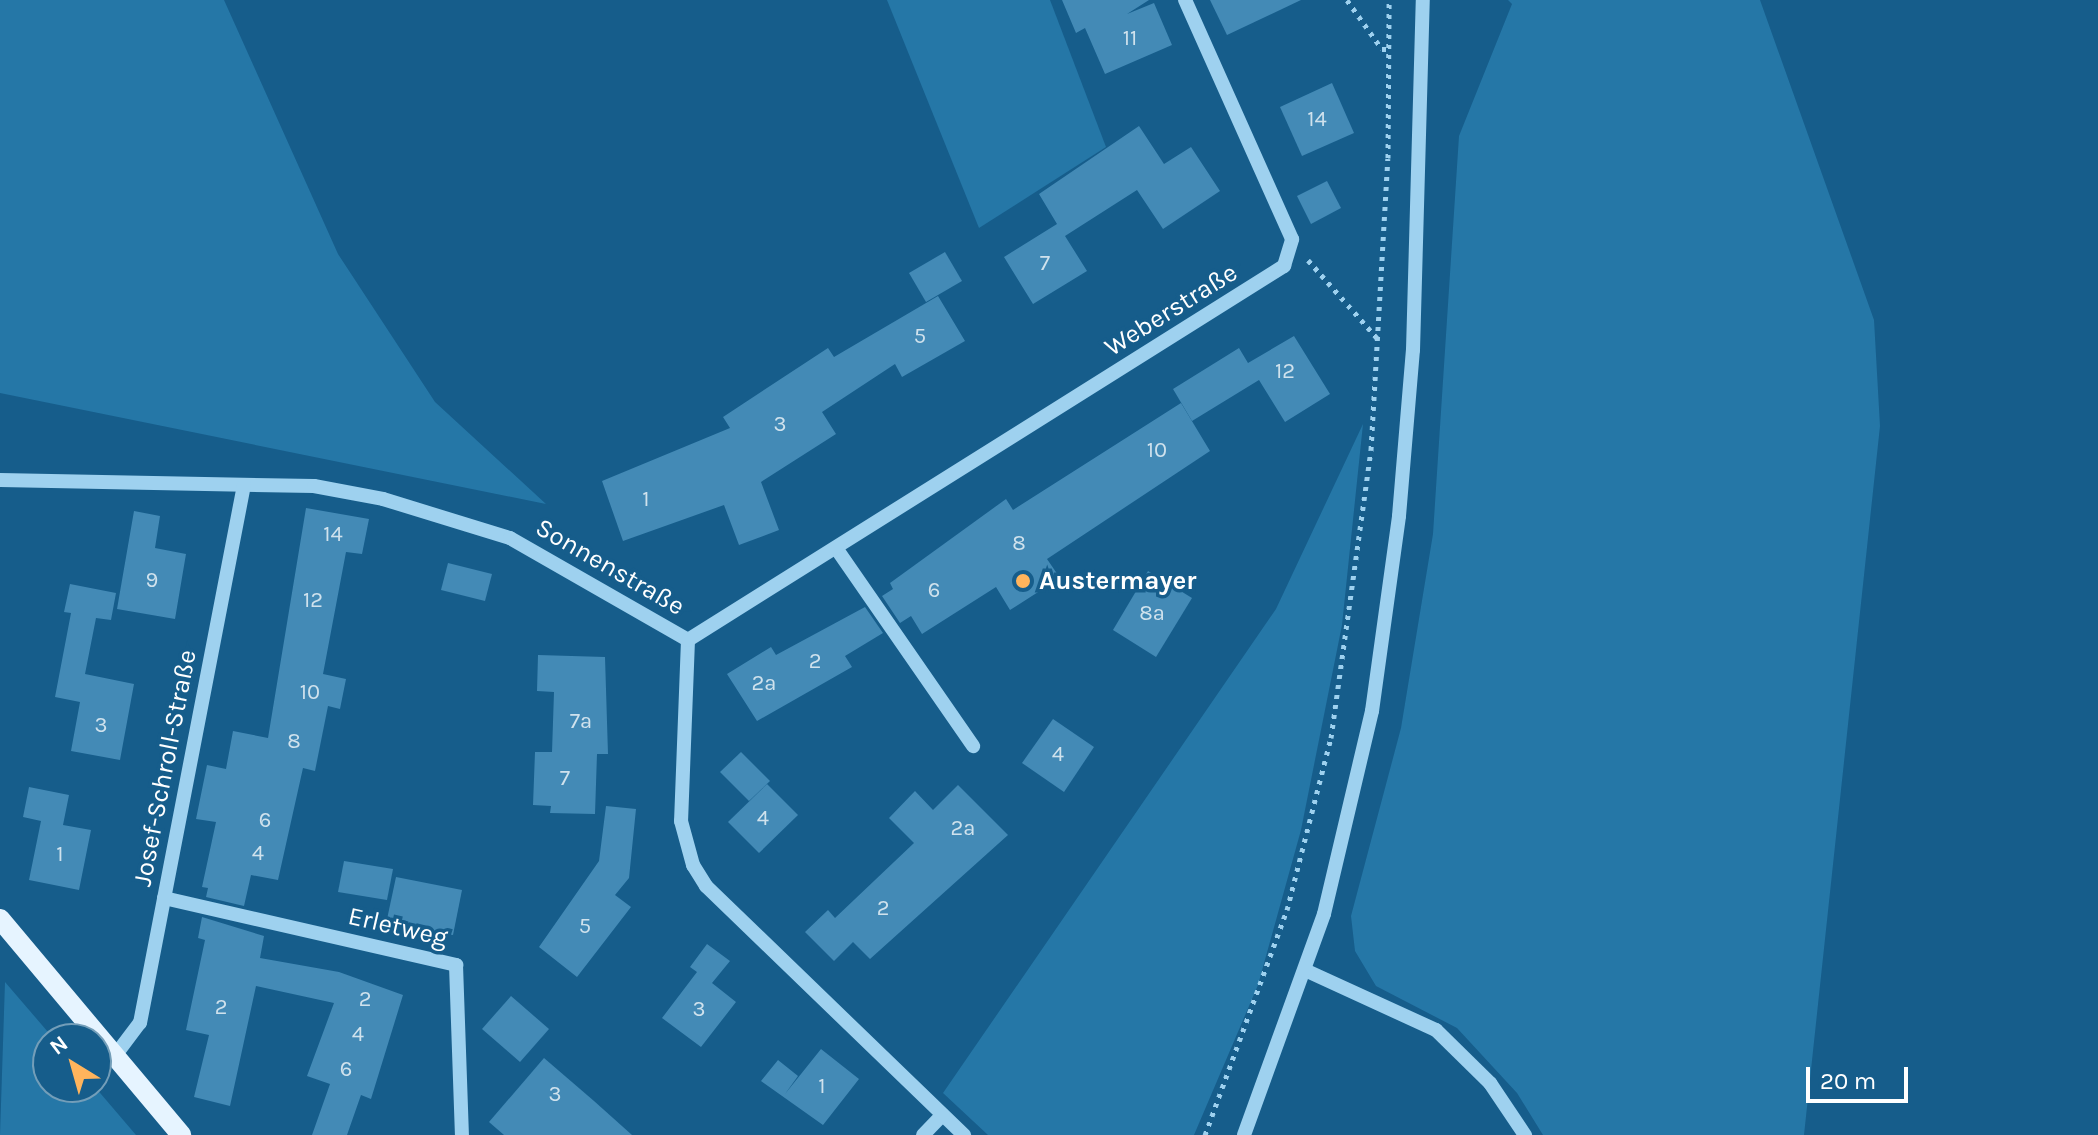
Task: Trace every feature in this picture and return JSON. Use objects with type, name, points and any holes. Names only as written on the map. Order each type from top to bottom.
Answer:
[{"type":"main road","points":[[0,919],[117,1053],[181,1135]]},
{"type":"street","points":[[1185,0],[1292,239],[1293,254]]},
{"type":"street","points":[[1244,1135],[1307,971],[1360,772],[1397,532],[1420,231],[1423,0]]},
{"type":"street","name":"Weberstraße","points":[[688,640],[1277,272],[1293,254]]},
{"type":"street","name":"Sonnenstraße","points":[[0,480],[314,486],[383,499],[510,538],[688,640],[681,821],[693,865],[706,886],[964,1135]]},
{"type":"street","name":"Josef-Schroll-Straße","points":[[117,1053],[140,1023],[244,485]]},
{"type":"street","points":[[836,548],[973,746]]},
{"type":"street","name":"Erletweg","points":[[164,898],[456,965],[462,1135]]},
{"type":"street","points":[[1307,971],[1436,1030],[1490,1083],[1525,1135]]},
{"type":"street","points":[[923,1135],[942,1115]]},
{"type":"path","points":[[1347,0],[1382,49],[1390,49]]},
{"type":"path","points":[[1205,1135],[1287,910],[1331,738],[1371,450],[1379,339],[1390,49],[1389,0]]},
{"type":"path","points":[[1293,254],[1316,264],[1379,339]]},
{"type":"shaded area","points":[[0,0],[224,0],[338,254],[435,402],[546,504],[0,393]]},
{"type":"shaded area","points":[[887,0],[1050,0],[1106,147],[979,228]]},
{"type":"shaded area","points":[[1508,0],[1760,0],[1874,320],[1880,426],[1804,1135],[1543,1135],[1517,1093],[1457,1028],[1376,986],[1355,951],[1351,916],[1401,728],[1433,534],[1459,136],[1512,4]]},
{"type":"shaded area","points":[[1363,424],[1342,625],[1301,830],[1258,985],[1194,1135],[988,1135],[943,1093],[1276,609]]},
{"type":"shaded area","points":[[5,982],[40,1023],[32,1023],[32,1103],[109,1103],[136,1135],[0,1135]]},
{"type":"building","points":[[1062,0],[1149,0],[1127,14],[1154,3],[1172,45],[1105,74],[1085,28],[1076,33]]},
{"type":"building","points":[[1210,0],[1301,0],[1227,35]]},
{"type":"building","points":[[1332,83],[1354,133],[1302,156],[1280,107]]},
{"type":"building","points":[[1139,126],[1164,164],[1191,147],[1220,191],[1163,229],[1137,190],[1065,236],[1087,271],[1033,304],[1004,257],[1057,224],[1039,194]]},
{"type":"building","points":[[1327,181],[1341,208],[1311,224],[1297,196]]},
{"type":"building","points":[[945,252],[962,281],[926,302],[909,273]]},
{"type":"building","points":[[938,296],[965,341],[902,377],[895,364],[822,412],[836,434],[761,482],[779,530],[739,545],[724,505],[623,541],[602,481],[730,428],[723,417],[828,348],[834,357]]},
{"type":"building","points":[[1294,336],[1330,394],[1285,422],[1259,380],[1192,421],[1173,389],[1239,348],[1248,363]]},
{"type":"building","points":[[1181,403],[1210,451],[1047,559],[1060,578],[1010,610],[996,587],[922,634],[911,616],[900,623],[882,596],[893,589],[890,583],[1006,499],[1013,510]]},
{"type":"building","points":[[306,508],[369,519],[362,554],[346,552],[323,674],[346,679],[340,709],[328,706],[315,771],[303,768],[278,880],[251,875],[244,906],[206,897],[208,888],[202,887],[216,822],[196,819],[207,765],[226,769],[233,731],[268,738]]},
{"type":"building","points":[[134,511],[160,516],[155,548],[186,554],[175,619],[117,609]]},
{"type":"building","points":[[448,563],[492,574],[485,601],[441,590]]},
{"type":"building","points":[[1148,571],[1192,598],[1156,657],[1113,630]]},
{"type":"building","points":[[70,584],[116,593],[111,620],[96,618],[85,674],[134,684],[120,760],[71,751],[80,702],[55,697],[71,613],[64,612]]},
{"type":"building","points":[[865,607],[883,633],[845,656],[852,667],[757,721],[727,674],[771,647],[776,655]]},
{"type":"building","points":[[538,655],[605,657],[608,754],[597,754],[595,814],[550,813],[551,806],[533,805],[535,752],[552,752],[554,692],[537,691]]},
{"type":"building","points":[[1053,719],[1094,747],[1064,792],[1022,763]]},
{"type":"building","points":[[741,752],[770,781],[749,801],[720,772]]},
{"type":"building","points":[[767,784],[798,815],[759,853],[728,822]]},
{"type":"building","points":[[958,785],[1008,835],[870,959],[853,942],[834,961],[805,932],[828,910],[835,918],[914,843],[889,818],[915,791],[933,810]]},
{"type":"building","points":[[29,787],[69,795],[63,825],[91,830],[79,890],[29,880],[41,821],[23,817]]},
{"type":"building","points":[[606,806],[636,809],[629,878],[615,895],[631,907],[577,977],[539,947],[599,861]]},
{"type":"building","points":[[344,861],[393,869],[387,900],[338,892]]},
{"type":"building","points":[[396,877],[462,890],[453,935],[386,924]]},
{"type":"building","points":[[202,917],[264,936],[260,958],[339,972],[403,995],[371,1099],[361,1095],[347,1135],[312,1135],[330,1084],[307,1076],[334,1003],[256,986],[230,1106],[194,1097],[209,1035],[186,1030],[205,940],[198,938]]},
{"type":"building","points":[[707,944],[730,961],[712,983],[736,1002],[701,1047],[662,1018],[697,972],[690,967]]},
{"type":"building","points":[[511,996],[549,1029],[520,1062],[482,1029]]},
{"type":"building","points":[[821,1049],[859,1079],[823,1125],[761,1081],[778,1060],[798,1076],[785,1094]]},
{"type":"building","points":[[544,1058],[632,1135],[504,1135],[489,1122]]},
{"type":"place","name":"Austermayer","points":[[1023,581]]}]
